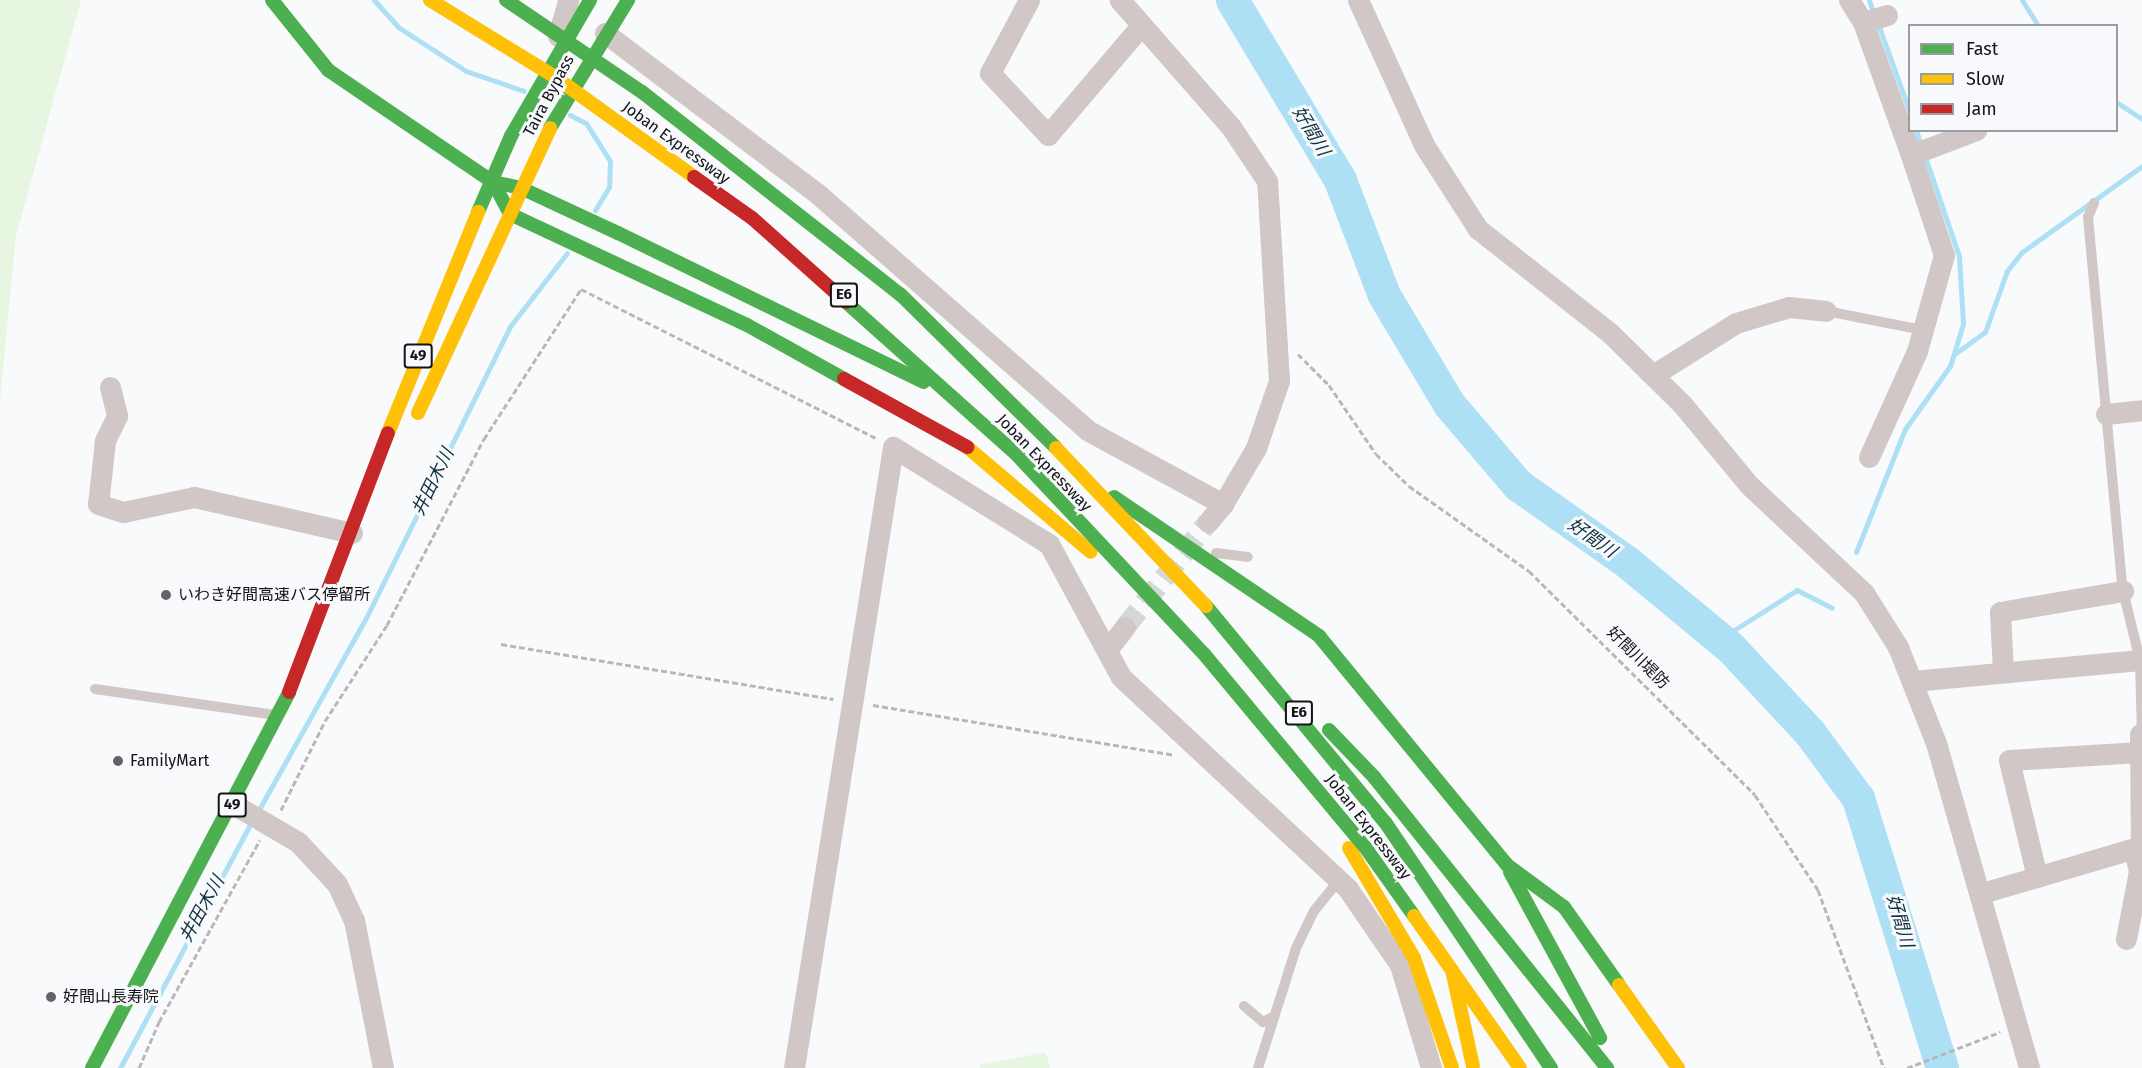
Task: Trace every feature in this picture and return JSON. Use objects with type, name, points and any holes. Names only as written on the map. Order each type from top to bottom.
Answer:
[{"type":"main road","points":[[273,0],[328,70],[493,182],[521,188],[895,364],[1198,551],[1319,636],[1507,865],[1616,1068]]},
{"type":"main road","name":"Joban Expressway","points":[[430,0],[555,77],[811,267],[1017,455],[1204,654],[1365,847],[1520,1068]]},
{"type":"main road","name":"Joban Expressway","points":[[506,0],[642,92],[900,294],[1066,454],[1213,610],[1385,822],[1551,1068]]},
{"type":"main road","name":"Taira Bypass","points":[[493,182],[512,136],[540,82],[590,0]]},
{"type":"main road","name":"Taira Bypass","points":[[510,214],[539,150],[568,96],[605,33],[628,0]]},
{"type":"main road","points":[[493,182],[510,214],[747,325],[984,457],[1097,557],[1195,667],[1266,709],[1361,823],[1472,980],[1500,1068]]},
{"type":"main road","name":"49","points":[[92,1068],[239,808],[280,715],[352,533],[424,340],[493,182]]},
{"type":"main road","name":"49","points":[[410,429],[510,214]]},
{"type":"main road","name":"49","points":[[352,533],[399,450]]},
{"type":"main road","points":[[1213,610],[1374,777],[1607,1068]]},
{"type":"main road","points":[[1269,732],[1356,859],[1414,958],[1452,1068]]},
{"type":"main road","points":[[1507,865],[1564,907],[1678,1068]]},
{"type":"main road","points":[[1446,945],[1473,1068]]},
{"type":"street","points":[[552,60],[568,0]]},
{"type":"street","points":[[1029,0],[990,73],[1048,135],[1140,27]]},
{"type":"street","points":[[1120,0],[1140,27],[1231,127],[1267,182],[1280,336],[1278,381],[1269,416],[1222,504],[1208,522]]},
{"type":"street","points":[[1358,0],[1424,145],[1478,229],[1610,333],[1653,375],[1749,485],[1864,593],[1913,681],[1982,893],[2029,1068]]},
{"type":"street","points":[[1849,0],[1872,20],[1908,118]]},
{"type":"street","points":[[605,33],[819,195],[1087,430],[1222,504]]},
{"type":"street","points":[[1869,457],[1923,330],[1944,255],[1920,151],[1913,132]]},
{"type":"street","points":[[1920,151],[1972,132]]},
{"type":"street","points":[[1653,375],[1736,323],[1789,307],[1826,311]]},
{"type":"street","points":[[110,387],[117,416],[105,441],[98,504],[123,512],[194,497],[352,533]]},
{"type":"street","points":[[2106,414],[2142,410]]},
{"type":"street","points":[[794,1068],[893,447],[1048,544],[1107,650],[1133,689],[1339,880],[1400,965],[1431,1068]]},
{"type":"street","points":[[2003,672],[2000,612],[2123,591]]},
{"type":"street","points":[[1107,650],[1125,627]]},
{"type":"street","points":[[1913,681],[2140,660]]},
{"type":"street","points":[[2037,877],[2009,760],[2140,740],[2139,871],[2126,939]]},
{"type":"street","points":[[239,808],[270,825],[321,860],[346,902],[383,1068]]},
{"type":"street","points":[[1982,893],[2139,847]]},
{"type":"lane","points":[[2094,203],[2088,217],[2123,591],[2140,660],[2140,740]]},
{"type":"lane","points":[[1826,311],[1923,330]]},
{"type":"lane","points":[[1198,551],[1248,557]]},
{"type":"lane","points":[[95,688],[280,715]]},
{"type":"lane","points":[[1258,1068],[1296,948],[1314,911],[1339,880]]},
{"type":"lane","points":[[1244,1006],[1263,1022],[1275,1016]]},
{"type":"path","points":[[139,1068],[164,1012],[270,825],[325,721],[387,625],[484,440],[581,289],[893,447]]},
{"type":"path","name":"好間川堤防","points":[[1280,336],[1329,385],[1376,454],[1409,486],[1529,571],[1755,795],[1818,890],[1884,1068]]},
{"type":"path","points":[[1907,1068],[2007,1029]]},
{"type":"green space","points":[[0,0],[81,0],[16,236],[0,401]]},
{"type":"green space","points":[[1046,1052],[1050,1068],[980,1068],[980,1065]]},
{"type":"waterway","name":"井田木川","points":[[374,0],[398,27],[466,71],[524,91]]},
{"type":"waterway","name":"好間川","points":[[1232,0],[1340,180],[1384,295],[1449,404],[1518,485],[1627,562],[1731,648],[1810,733],[1858,798],[1942,1068]]},
{"type":"waterway","points":[[1869,0],[1874,15]]},
{"type":"waterway","points":[[2022,0],[2037,24]]},
{"type":"waterway","points":[[1878,24],[1908,107]]},
{"type":"waterway","points":[[2118,103],[2142,119]]},
{"type":"waterway","name":"井田木川","points":[[570,115],[586,123],[610,161],[609,187],[595,210]]},
{"type":"waterway","points":[[1917,132],[1921,145]]},
{"type":"waterway","points":[[1856,552],[1905,429],[1950,366],[1963,324],[1959,256],[1924,154]]},
{"type":"waterway","points":[[1956,353],[1985,332],[2007,271],[2022,252],[2142,166]]},
{"type":"waterway","name":"井田木川","points":[[257,813],[366,618],[511,325],[567,253]]},
{"type":"waterway","points":[[1720,639],[1797,590],[1832,608]]},
{"type":"waterway","name":"井田木川","points":[[120,1068],[252,821]]},
{"type":"tunnel","points":[[1125,627],[1208,522]]},
{"type":"traffic: fast","points":[[272,0],[328,70],[493,182]]},
{"type":"traffic: fast","points":[[506,0],[642,92],[900,294],[1056,448]]},
{"type":"traffic: fast","points":[[478,212],[511,136],[590,0]]},
{"type":"traffic: fast","points":[[550,128],[628,0]]},
{"type":"traffic: fast","points":[[493,182],[521,188],[618,233],[924,382]]},
{"type":"traffic: fast","points":[[493,182],[510,214],[747,325],[844,379]]},
{"type":"traffic: fast","points":[[846,302],[1017,455],[1204,654],[1365,847],[1414,916]]},
{"type":"traffic: fast","points":[[1114,497],[1319,636],[1507,865],[1564,907],[1619,985]]},
{"type":"traffic: fast","points":[[1206,606],[1385,822],[1551,1068]]},
{"type":"traffic: fast","points":[[92,1068],[289,692]]},
{"type":"traffic: fast","points":[[1329,730],[1374,777],[1607,1068]]},
{"type":"traffic: fast","points":[[1510,872],[1600,1038]]},
{"type":"traffic: slow","points":[[430,0],[555,77],[694,177]]},
{"type":"traffic: slow","points":[[418,413],[550,128]]},
{"type":"traffic: slow","points":[[388,433],[478,212]]},
{"type":"traffic: slow","points":[[967,447],[1091,552]]},
{"type":"traffic: slow","points":[[1056,448],[1206,606]]},
{"type":"traffic: slow","points":[[1349,848],[1414,958],[1452,1068]]},
{"type":"traffic: slow","points":[[1414,916],[1520,1068]]},
{"type":"traffic: slow","points":[[1452,970],[1473,1066]]},
{"type":"traffic: slow","points":[[1619,985],[1678,1068]]},
{"type":"traffic: jam","points":[[694,177],[752,218],[846,302]]},
{"type":"traffic: jam","points":[[844,379],[967,447]]},
{"type":"traffic: jam","points":[[289,692],[388,433]]},
{"type":"place","name":"いわき好間高速バス停留所","points":[[166,595]]},
{"type":"place","name":"FamilyMart","points":[[118,761]]},
{"type":"place","name":"好間山長寿院","points":[[51,997]]}]
